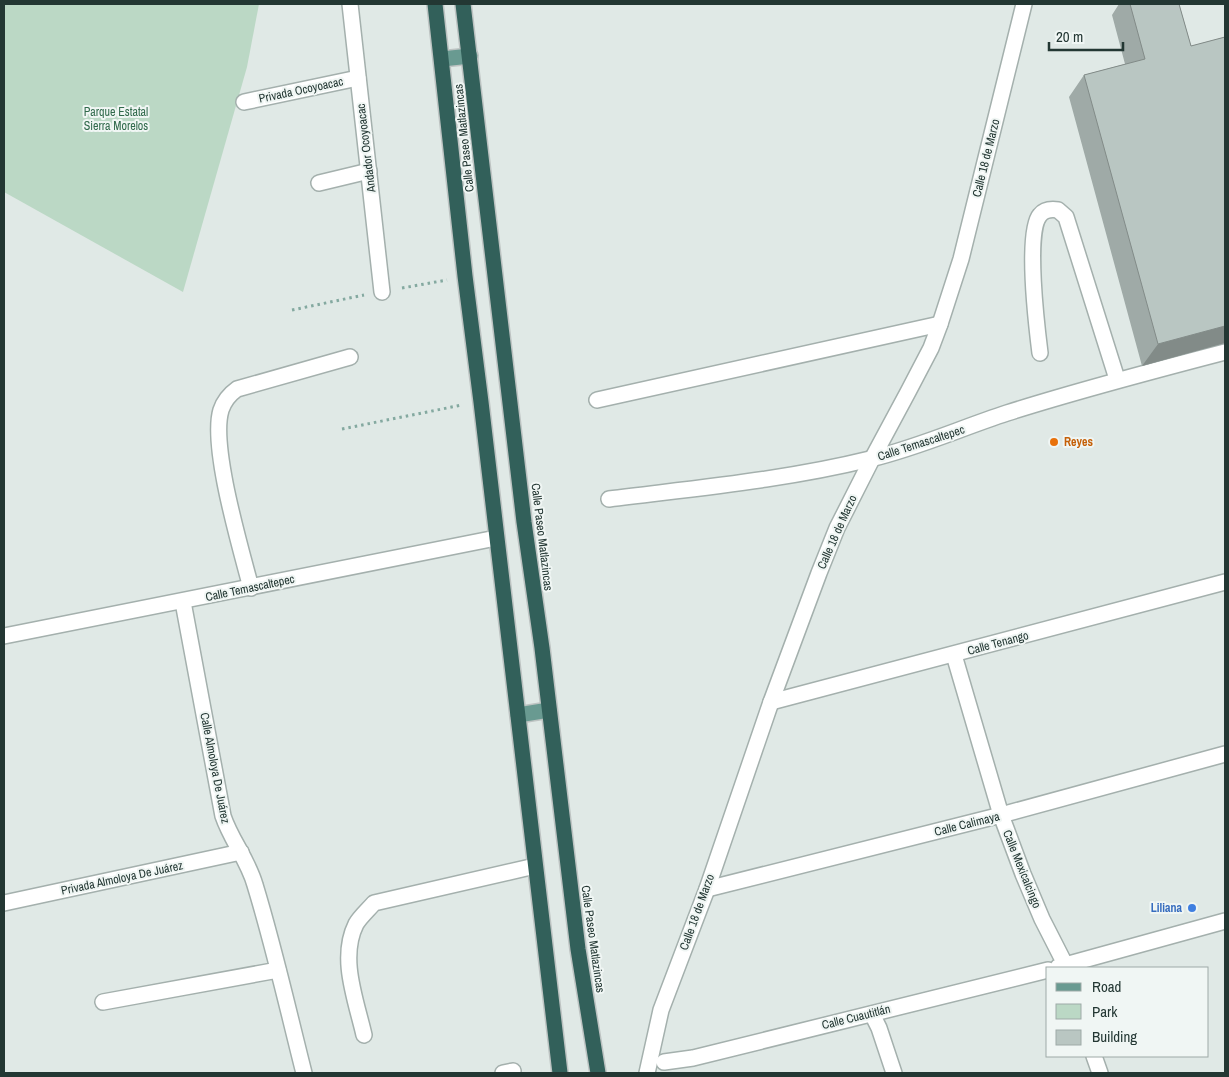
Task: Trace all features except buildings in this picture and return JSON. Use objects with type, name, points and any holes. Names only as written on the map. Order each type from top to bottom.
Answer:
[{"type":"highway","name":"Calle Paseo Matlazincas","points":[[435,4],[465,276],[560,1073]]},
{"type":"highway","name":"Calle Paseo Matlazincas","points":[[463,4],[523,512],[578,949],[598,1073]]},
{"type":"main road","points":[[442,59],[470,56]]},
{"type":"main road","points":[[518,715],[549,710]]},
{"type":"street","name":"Andador Ocoyoacac","points":[[350,4],[382,292]]},
{"type":"street","name":"Calle 18 de Marzo","points":[[645,1070],[661,1010],[707,889],[771,702],[837,528],[931,348],[940,324],[961,259],[1024,4]]},
{"type":"street","name":"Privada Ocoyoacac","points":[[244,102],[358,78]]},
{"type":"street","points":[[318,183],[369,171]]},
{"type":"street","points":[[1040,353],[1033,291],[1034,236],[1040,214],[1048,210],[1058,210],[1066,217],[1116,379]]},
{"type":"street","points":[[597,400],[940,324]]},
{"type":"street","name":"Calle Temascaltepec","points":[[609,499],[788,476],[872,459],[1116,379],[1225,352]]},
{"type":"street","points":[[250,588],[226,486],[220,451],[221,411],[231,393],[244,386],[350,357]]},
{"type":"street","name":"Calle Temascaltepec","points":[[4,636],[183,602],[496,538]]},
{"type":"street","name":"Calle Tenango","points":[[771,702],[1225,582]]},
{"type":"street","name":"Calle Almoloya De Juárez","points":[[183,602],[223,816],[255,884],[304,1073]]},
{"type":"street","name":"Calle Mexicalcingo","points":[[954,655],[1001,816],[1062,967]]},
{"type":"street","name":"Calle Calimaya","points":[[707,889],[1001,816],[1225,754]]},
{"type":"street","name":"Privada Almoloya De Juárez","points":[[4,903],[241,852]]},
{"type":"street","points":[[364,1035],[348,966],[349,943],[356,923],[374,903],[535,866]]},
{"type":"street","points":[[1062,967],[1225,921]]},
{"type":"street","points":[[103,1002],[278,970]]},
{"type":"street","name":"Calle Cuautitlán","points":[[664,1062],[693,1058],[1046,970]]},
{"type":"street","points":[[872,1014],[879,1028],[894,1073]]},
{"type":"street","points":[[1094,1057],[1100,1073]]},
{"type":"path","points":[[342,429],[481,402]]},
{"type":"green space","name":"Parque Estatal Sierra Morelos","points":[[4,4],[259,4],[247,67],[183,292],[4,192]]},
{"type":"place","name":"Reyes","points":[[1054,442]]},
{"type":"place","name":"Liliana","points":[[1192,908]]}]
